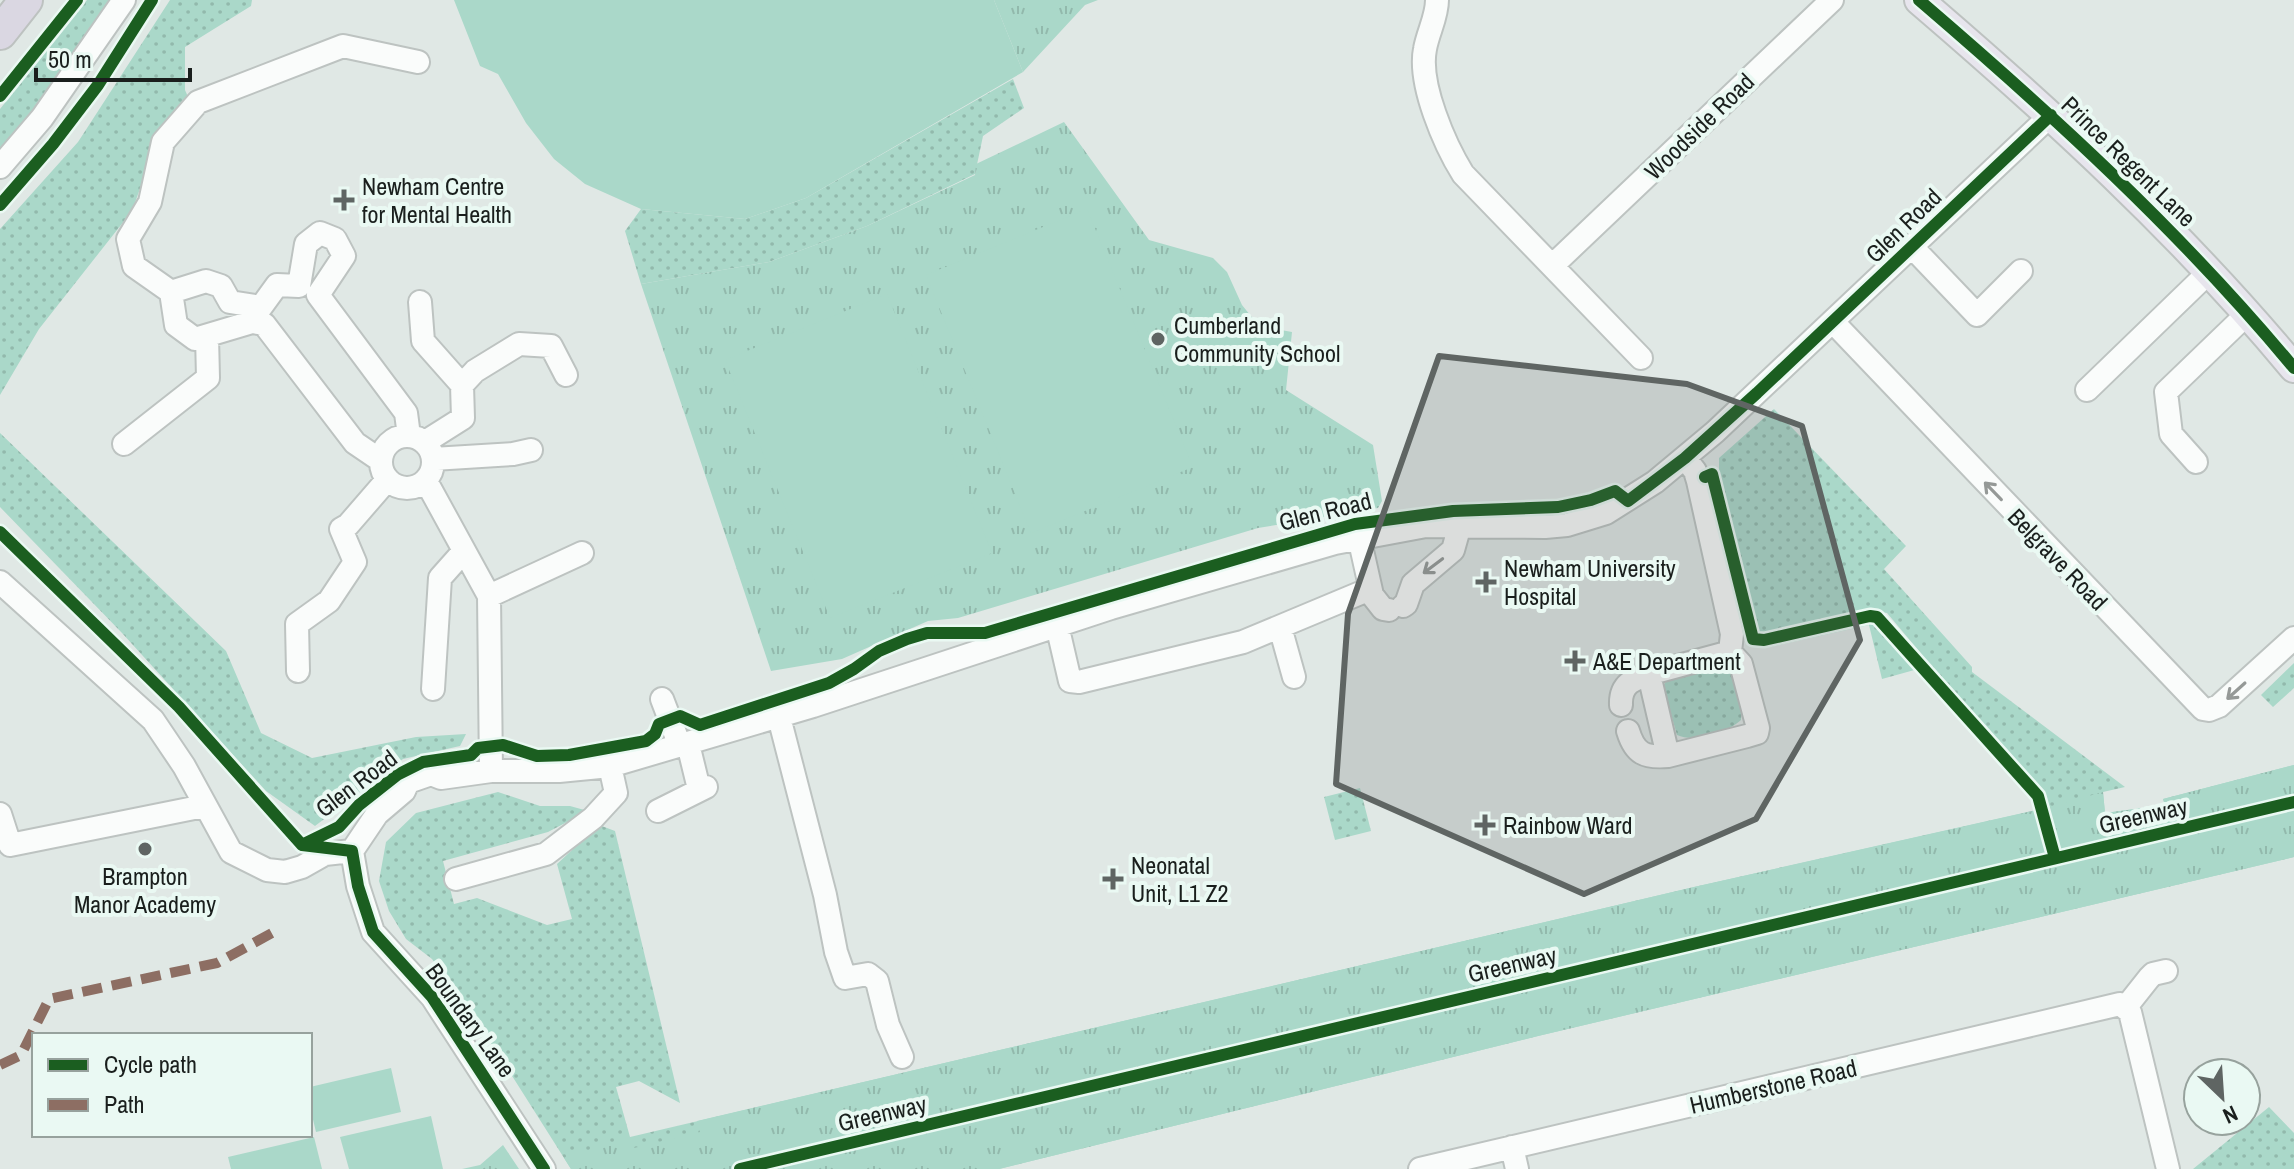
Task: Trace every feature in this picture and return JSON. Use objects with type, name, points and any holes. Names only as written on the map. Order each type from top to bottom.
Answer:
[{"type":"highway","points":[[0,33],[26,0]]},
{"type":"main road","name":"Prince Regent Lane","points":[[1919,0],[2051,115],[2172,234],[2246,315],[2290,354]]},
{"type":"street","points":[[0,167],[42,118],[124,0]]},
{"type":"street","points":[[1437,0],[1425,48],[1425,76],[1442,134],[1463,174],[1559,259],[1641,358]]},
{"type":"street","name":"Woodside Road","points":[[1559,259],[1832,0]]},
{"type":"street","points":[[171,292],[206,281],[221,286],[230,302],[262,316],[355,443],[402,488],[426,481],[431,473],[406,413],[308,290],[277,285],[262,316],[252,322],[195,339],[176,325],[171,292],[134,266],[128,239],[150,202],[163,142],[198,102],[343,46],[418,62]]},
{"type":"street","name":"Glen Road","points":[[352,851],[377,814],[404,791],[414,794],[435,787],[441,778],[491,771],[559,771],[610,766],[779,717],[1057,625],[1359,537],[1426,526],[1545,527],[1587,520],[1606,513],[1628,501],[1685,458],[2051,115]]},
{"type":"street","points":[[1912,247],[1977,315],[2021,271]]},
{"type":"street","points":[[2087,390],[2208,273]]},
{"type":"street","points":[[420,302],[423,341],[462,385],[463,418],[422,446]]},
{"type":"street","points":[[2196,462],[2171,434],[2166,392],[2246,315]]},
{"type":"street","name":"Belgrave Road","points":[[1833,322],[2203,709],[2219,706],[2294,638]]},
{"type":"street","points":[[124,444],[208,378],[207,336]]},
{"type":"street","points":[[462,385],[475,371],[519,344],[551,346],[566,375]]},
{"type":"street","points":[[298,671],[297,624],[329,601],[355,562],[341,529],[348,525],[384,470],[382,452],[391,441],[513,454],[531,450]]},
{"type":"street","points":[[1628,731],[1634,746],[1647,757],[1668,756],[1757,733],[1741,664],[1730,652],[1732,634],[1698,481],[1685,458]]},
{"type":"street","points":[[426,481],[489,596],[491,771]]},
{"type":"street","points":[[1359,537],[1372,595],[1383,609],[1396,608],[1406,604],[1413,584],[1453,550],[1460,525]]},
{"type":"street","points":[[433,689],[440,578],[464,551]]},
{"type":"street","points":[[489,596],[582,553]]},
{"type":"street","points":[[0,582],[153,720],[184,766],[231,852],[267,870],[285,872],[302,867],[325,854],[352,851]]},
{"type":"street","points":[[1057,625],[1070,681],[1079,682],[1243,642],[1370,589]]},
{"type":"street","points":[[1280,627],[1294,677]]},
{"type":"street","points":[[1621,705],[1622,691],[1629,681],[1730,652]]},
{"type":"street","points":[[1652,673],[1651,683],[1668,756]]},
{"type":"street","points":[[658,811],[702,788],[662,699]]},
{"type":"street","points":[[779,717],[845,978],[868,974],[877,981],[888,1025],[902,1057]]},
{"type":"street","points":[[456,879],[546,854],[593,818],[616,793],[610,766]]},
{"type":"street","points":[[0,814],[10,845],[204,806]]},
{"type":"street","name":"Boundary Lane","points":[[352,851],[358,886],[373,932],[432,997],[544,1169]]},
{"type":"street","points":[[2166,971],[2149,978],[2126,1007],[2168,1169]]},
{"type":"street","name":"Humberstone Road","points":[[1420,1169],[1514,1158],[2120,1004],[2126,1007]]},
{"type":"highlighted area","points":[[1439,356],[1687,384],[1802,426],[1860,640],[1756,819],[1584,894],[1336,784],[1348,614]]},
{"type":"green space","points":[[87,0],[117,0],[0,161],[0,109]]},
{"type":"green space","points":[[170,0],[252,0],[251,6],[185,47],[185,90],[188,97],[162,127],[132,211],[39,329],[0,395],[0,229],[78,142]]},
{"type":"green space","points":[[454,0],[994,0],[1023,72],[806,198],[745,219],[641,209],[585,184],[554,159],[526,123],[498,74],[480,66]]},
{"type":"green space","points":[[994,0],[1098,0],[1085,5],[1023,72]]},
{"type":"green space","points":[[1013,79],[1024,108],[983,136],[975,174],[867,226],[769,262],[641,284],[625,231],[641,209],[745,219],[806,198]]},
{"type":"green space","points":[[1064,122],[1149,240],[1213,258],[1227,272],[1242,305],[1259,326],[1292,332],[1286,390],[1373,445],[1382,501],[1378,508],[1258,528],[958,618],[928,621],[842,659],[771,671],[641,284],[769,262],[867,226],[975,175],[976,164]]},
{"type":"green space","points":[[1087,209],[1193,467],[1031,533],[926,275]]},
{"type":"green space","points":[[887,294],[992,553],[830,618],[725,360]]},
{"type":"green space","points":[[1774,409],[1906,546],[1884,569],[1972,667],[1972,672],[2125,787],[2103,792],[2105,813],[2165,805],[2163,799],[2294,765],[2294,857],[1538,1036],[999,1169],[571,1169],[495,1049],[432,959],[406,939],[389,911],[379,881],[386,842],[416,813],[498,792],[540,806],[570,806],[588,811],[548,832],[443,861],[454,904],[477,898],[547,925],[572,919],[557,864],[599,825],[615,831],[680,1103],[639,1081],[616,1087],[630,1137],[1694,887],[2050,807],[1887,613],[1867,610],[1766,634],[1759,632],[1719,471],[1719,458]]},
{"type":"green space","points":[[0,433],[226,651],[261,733],[312,758],[416,737],[466,734],[460,746],[403,759],[315,826],[266,791],[122,633],[0,507]]},
{"type":"green space","points":[[1875,622],[1918,669],[1882,679],[1869,625],[1770,647],[1770,643]]},
{"type":"green space","points":[[2294,663],[2294,688],[2273,707],[2261,695]]},
{"type":"green space","points":[[1725,664],[1739,690],[1741,720],[1728,729],[1710,735],[1693,738],[1677,735],[1663,686],[1682,672]]},
{"type":"green space","points":[[2294,765],[2294,857],[1538,1036],[999,1169],[571,1169],[564,1158],[630,1137],[634,1148],[700,1132],[697,1121],[1694,887],[2042,809],[2103,792],[2105,813],[2165,805],[2163,799]]},
{"type":"green space","points":[[1360,788],[1371,831],[1335,840],[1324,797]]},
{"type":"green space","points":[[391,1068],[401,1112],[316,1132],[312,1115],[312,1087]]},
{"type":"green space","points":[[2269,1107],[2294,1133],[2294,1169],[2193,1169],[2232,1137],[2262,1137],[2262,1113]]},
{"type":"green space","points":[[431,1116],[443,1169],[349,1169],[340,1137]]},
{"type":"green space","points":[[314,1137],[322,1169],[231,1169],[228,1157]]},
{"type":"green space","points":[[503,1145],[519,1169],[462,1169],[480,1165]]},
{"type":"marked path","points":[[0,1065],[21,1055],[49,999],[217,963],[272,933]]},
{"type":"cycle path","points":[[0,96],[77,0]]},
{"type":"cycle path","points":[[0,205],[53,144],[98,85],[152,0]]},
{"type":"cycle path","points":[[1919,0],[2018,87],[2161,222],[2294,368]]},
{"type":"cycle path","points":[[302,845],[339,827],[359,805],[397,775],[423,762],[471,755],[478,748],[503,745],[537,756],[569,755],[646,741],[655,734],[659,724],[680,716],[700,725],[829,683],[879,651],[907,639],[927,633],[985,633],[1355,524],[1453,511],[1558,507],[1615,491],[1628,501],[1685,458],[1757,393],[2051,115]]},
{"type":"cycle path","points":[[1705,477],[1712,474],[1753,639],[1764,640],[1877,617],[2038,796],[2055,858]]},
{"type":"cycle path","points":[[0,532],[179,707],[302,845],[352,851],[358,886],[373,932],[432,997],[544,1169]]},
{"type":"cycle path","name":"Greenway","points":[[740,1169],[2294,802]]},
{"type":"place","name":"Newham Centre for Mental Health","points":[[344,200]]},
{"type":"place","name":"Cumberland Community School","points":[[1158,339]]},
{"type":"place","name":"Newham University Hospital","points":[[1486,582]]},
{"type":"place","name":"A&E Department","points":[[1575,661]]},
{"type":"place","name":"Rainbow Ward","points":[[1485,825]]},
{"type":"place","name":"Brampton Manor Academy","points":[[145,849]]},
{"type":"place","name":"Neonatal Unit, L1 Z2","points":[[1113,879]]}]
